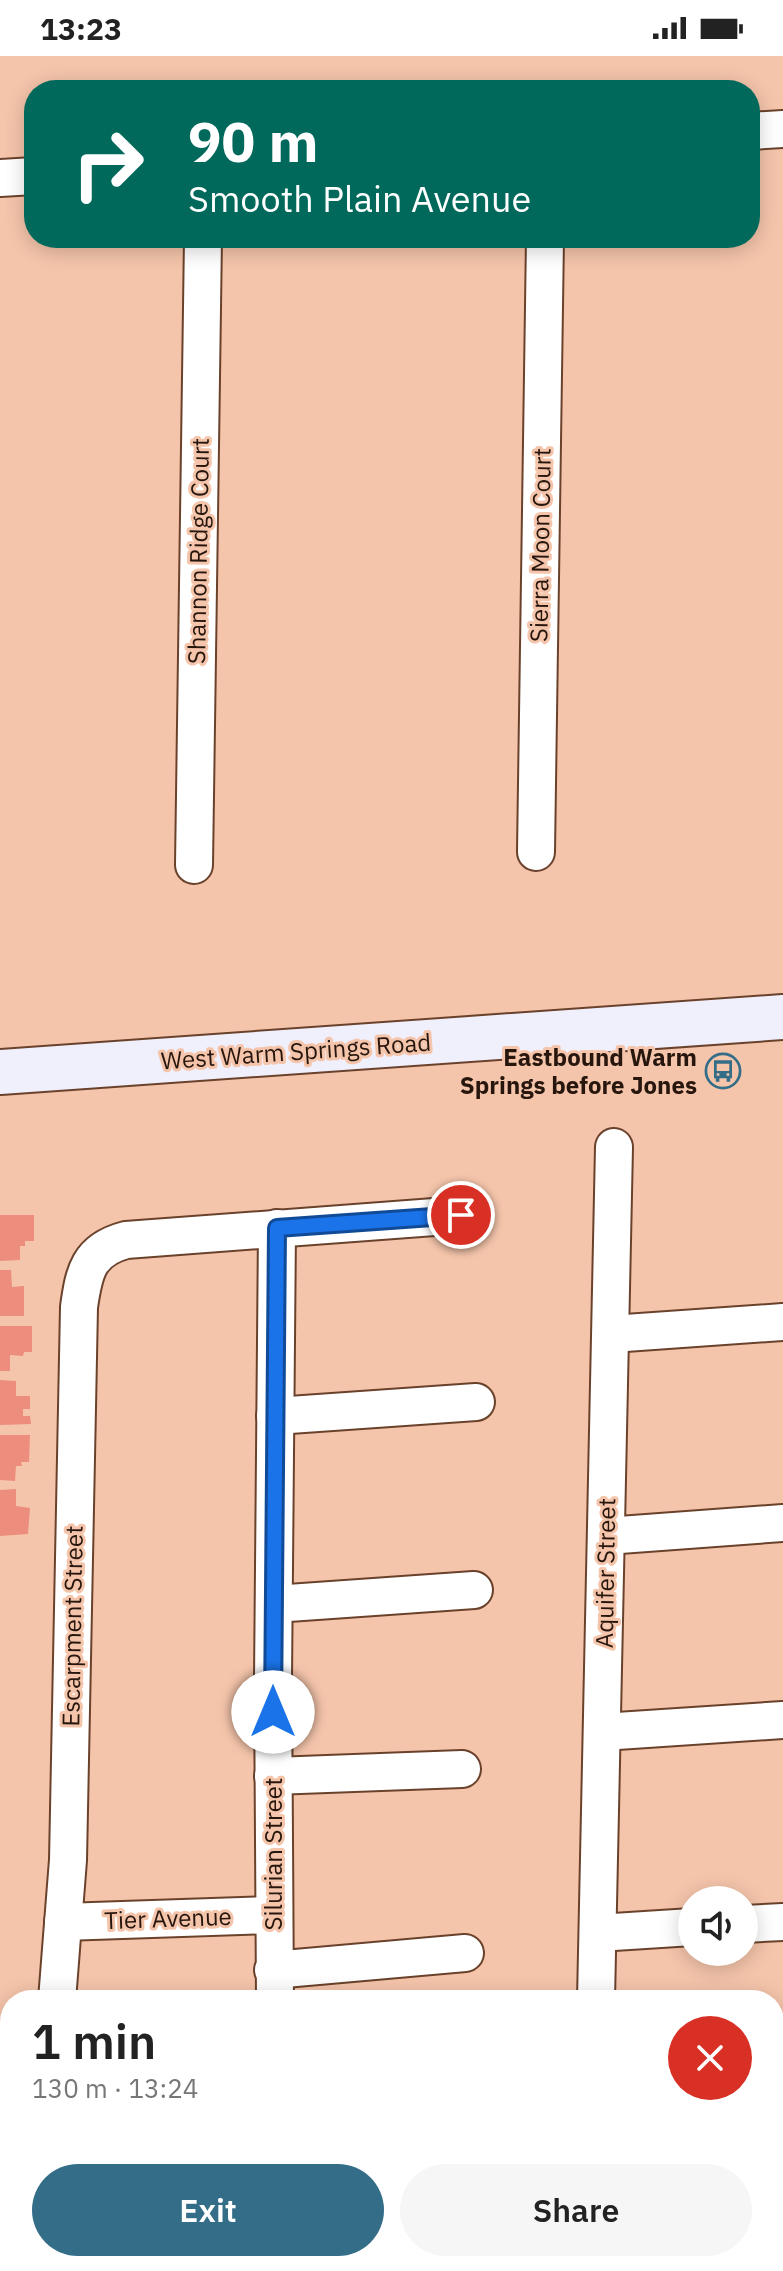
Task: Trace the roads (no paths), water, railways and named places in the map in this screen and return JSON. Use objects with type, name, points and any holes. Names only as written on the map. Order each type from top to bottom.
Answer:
[{"type":"main road","name":"West Warm Springs Road","points":[[0,1072],[783,1017]]},
{"type":"street","points":[[760,130],[783,129]]},
{"type":"street","points":[[0,178],[24,177]]},
{"type":"street","name":"Shannon Ridge Court","points":[[194,865],[203,248]]},
{"type":"street","name":"Sierra Moon Court","points":[[536,852],[545,248]]},
{"type":"street","name":"Aquifer Street","points":[[596,1990],[614,1147]]},
{"type":"street","points":[[277,1228],[461,1215]]},
{"type":"street","name":"Escarpment Street","points":[[58,1990],[68,1844],[79,1307],[82,1284],[94,1254],[109,1244],[277,1228]]},
{"type":"street","name":"Silurian Street","points":[[274,1985],[277,1228]]},
{"type":"street","points":[[611,1334],[783,1322]]},
{"type":"street","points":[[275,1416],[476,1402]]},
{"type":"street","points":[[606,1536],[783,1523]]},
{"type":"street","points":[[274,1604],[474,1590]]},
{"type":"street","points":[[602,1732],[783,1720]]},
{"type":"street","points":[[273,1776],[462,1769]]},
{"type":"street","name":"Tier Avenue","points":[[63,1922],[273,1915]]},
{"type":"street","points":[[758,1923],[783,1922]]},
{"type":"street","points":[[598,1933],[678,1928]]},
{"type":"street","points":[[274,1985],[465,1953]]},
{"type":"place","name":"Eastbound Warm Springs before Jones","points":[[723,1071]]}]
